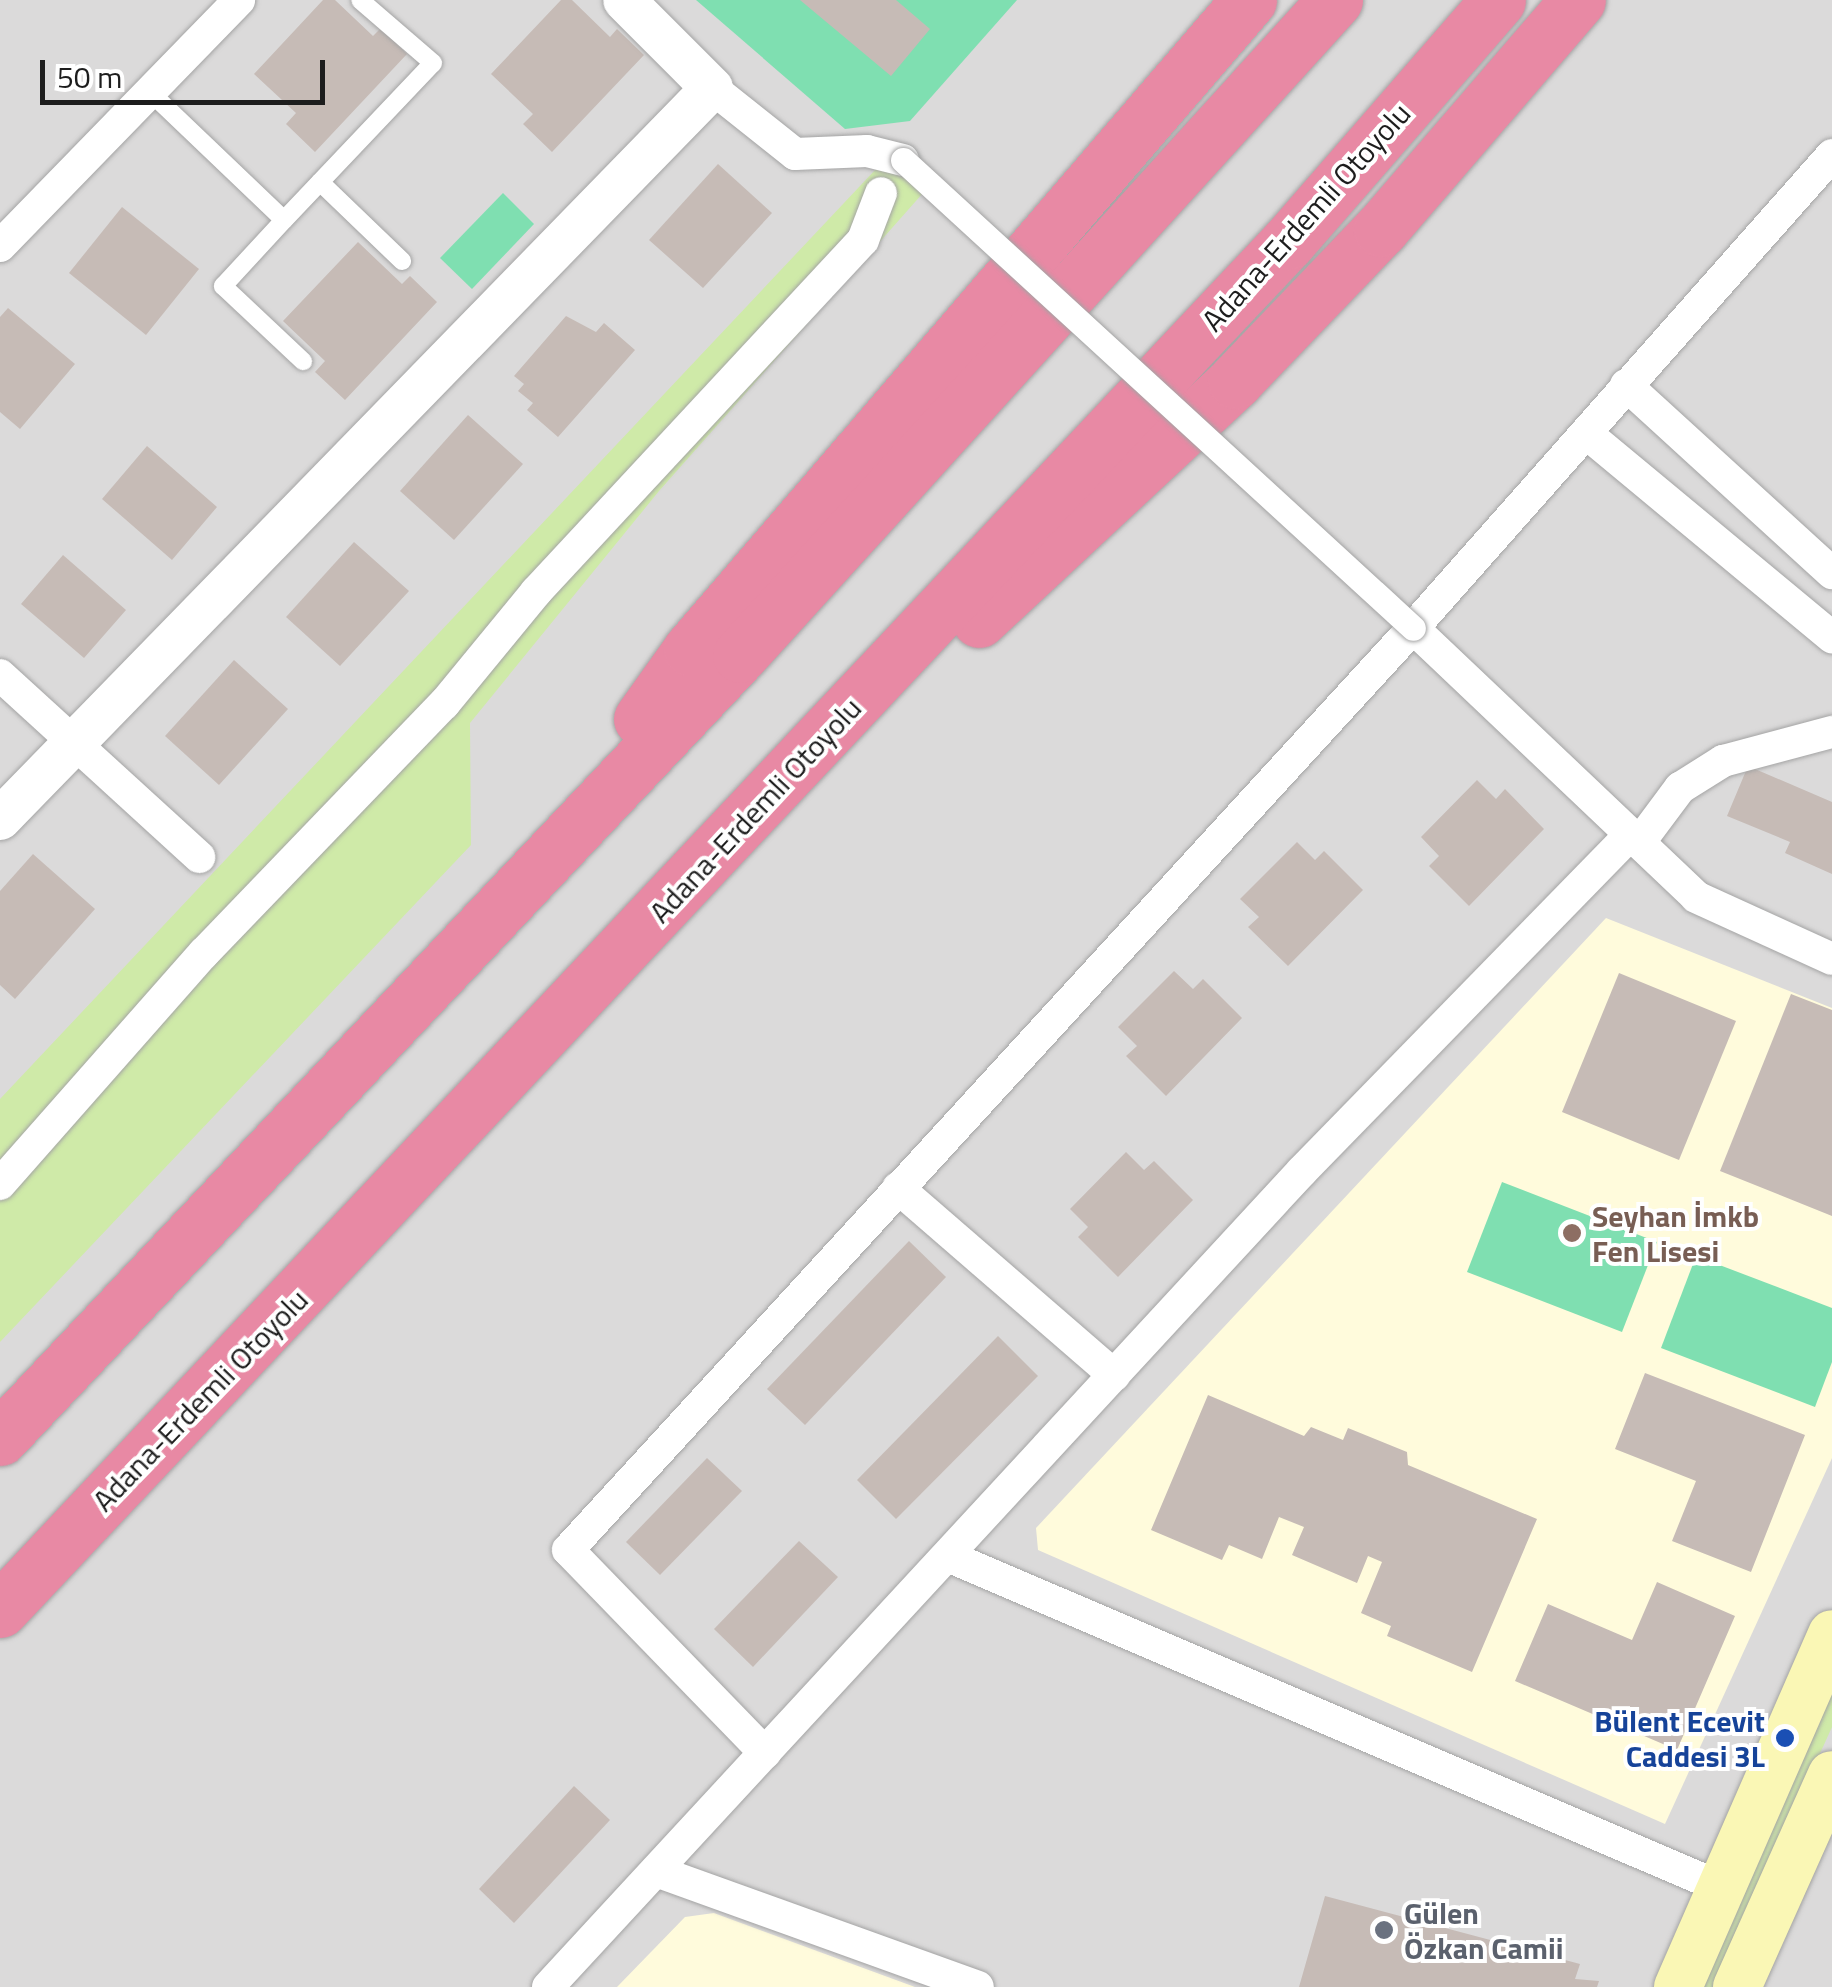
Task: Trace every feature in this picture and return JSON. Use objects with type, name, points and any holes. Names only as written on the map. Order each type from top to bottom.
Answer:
[{"type":"highway","points":[[495,917],[691,650],[1249,0]]},
{"type":"highway","points":[[0,1438],[495,917],[1336,0]]},
{"type":"highway","name":"Adana-Erdemli Otoyolu","points":[[0,1610],[1288,242],[1498,0]]},
{"type":"highway","points":[[614,960],[1235,380],[1381,229],[1578,0]]},
{"type":"main road","points":[[1678,1987],[1718,1886],[1832,1634]]},
{"type":"main road","points":[[1736,1987],[1832,1775]]},
{"type":"street","points":[[0,246],[239,0]]},
{"type":"street","points":[[624,0],[712,88],[795,154],[867,150],[904,160],[1413,628],[1696,897],[1832,959]]},
{"type":"street","points":[[0,818],[712,88]]},
{"type":"street","points":[[765,1753],[568,1550],[1413,628],[1832,155]]},
{"type":"street","points":[[0,1184],[204,953],[444,704],[536,592],[863,240],[881,193]]},
{"type":"street","points":[[1626,385],[1832,573]]},
{"type":"street","points":[[1586,433],[1832,637]]},
{"type":"street","points":[[0,676],[199,856]]},
{"type":"street","points":[[548,1987],[950,1558],[1114,1375],[1680,788],[1723,761],[1832,732]]},
{"type":"street","points":[[898,1188],[1114,1375]]},
{"type":"street","points":[[950,1558],[1718,1886]]},
{"type":"street","points":[[656,1871],[978,1987]]},
{"type":"lane","points":[[303,361],[223,286],[433,64],[360,0]]},
{"type":"lane","points":[[150,92],[284,220]]},
{"type":"lane","points":[[320,182],[402,261]]},
{"type":"shaded area","points":[[0,0],[1832,0],[1832,1987],[0,1987]]},
{"type":"shaded area","name":"Seyhan İmkb Fen Lisesi","points":[[1606,918],[1832,1008],[1832,1458],[1665,1824],[1038,1550],[1036,1528]]},
{"type":"shaded area","points":[[714,1913],[915,1987],[617,1987],[685,1917]]},
{"type":"green space","points":[[696,0],[1017,0],[910,121],[845,129]]},
{"type":"green space","points":[[909,160],[931,184],[659,491],[470,723],[471,845],[0,1342],[0,1099],[876,169]]},
{"type":"green space","points":[[503,193],[534,224],[472,289],[440,258]]},
{"type":"green space","points":[[1502,1182],[1657,1242],[1622,1332],[1467,1272]]},
{"type":"green space","points":[[1696,1256],[1832,1308],[1832,1362],[1815,1407],[1661,1348]]},
{"type":"green space","points":[[1832,1684],[1832,1727],[1714,1987],[1698,1987]]},
{"type":"building","points":[[323,0],[335,0],[373,36],[381,28],[407,54],[315,152],[286,124],[296,113],[254,74]]},
{"type":"building","points":[[561,0],[572,0],[610,37],[617,29],[644,55],[552,152],[523,124],[533,114],[491,74]]},
{"type":"building","points":[[800,0],[896,0],[930,29],[891,76]]},
{"type":"building","points":[[718,164],[772,213],[703,288],[649,240]]},
{"type":"building","points":[[122,207],[199,269],[146,335],[69,273]]},
{"type":"building","points":[[358,242],[402,284],[410,276],[437,302],[345,400],[315,372],[325,361],[283,321]]},
{"type":"building","points":[[8,308],[75,364],[20,429],[0,412],[0,317]]},
{"type":"building","points":[[566,316],[596,332],[604,323],[635,350],[558,437],[527,410],[533,403],[518,391],[524,384],[514,376]]},
{"type":"building","points":[[468,415],[523,464],[454,540],[400,491]]},
{"type":"building","points":[[147,446],[217,507],[172,560],[102,499]]},
{"type":"building","points":[[354,542],[409,591],[340,666],[286,617]]},
{"type":"building","points":[[63,555],[126,610],[84,658],[21,604]]},
{"type":"building","points":[[234,660],[288,709],[219,785],[165,736]]},
{"type":"building","points":[[1748,766],[1832,802],[1832,874],[1785,853],[1790,842],[1727,816]]},
{"type":"building","points":[[1477,780],[1496,799],[1505,789],[1544,829],[1469,906],[1429,866],[1439,856],[1421,837]]},
{"type":"building","points":[[1297,842],[1315,860],[1324,851],[1363,890],[1288,966],[1248,927],[1259,917],[1240,899]]},
{"type":"building","points":[[33,854],[95,909],[15,999],[0,985],[0,891]]},
{"type":"building","points":[[1174,971],[1193,989],[1203,979],[1242,1018],[1166,1096],[1126,1056],[1137,1046],[1118,1027]]},
{"type":"building","points":[[1619,973],[1736,1021],[1679,1160],[1562,1112]]},
{"type":"building","points":[[1791,994],[1832,1010],[1832,1216],[1720,1171]]},
{"type":"building","points":[[1126,1152],[1144,1170],[1154,1161],[1193,1200],[1118,1277],[1078,1237],[1088,1227],[1070,1209]]},
{"type":"building","points":[[909,1241],[946,1277],[805,1425],[767,1389]]},
{"type":"building","points":[[998,1336],[1038,1376],[896,1519],[857,1480]]},
{"type":"building","points":[[1645,1373],[1805,1435],[1751,1572],[1672,1541],[1696,1481],[1615,1449]]},
{"type":"building","points":[[1208,1395],[1304,1436],[1311,1427],[1343,1440],[1348,1428],[1407,1452],[1408,1465],[1537,1519],[1472,1672],[1387,1636],[1391,1626],[1361,1613],[1382,1562],[1368,1556],[1357,1583],[1292,1555],[1304,1527],[1279,1517],[1262,1559],[1229,1545],[1222,1560],[1151,1530]]},
{"type":"building","points":[[707,1458],[742,1491],[660,1575],[626,1542]]},
{"type":"building","points":[[799,1541],[838,1577],[753,1667],[714,1629]]},
{"type":"building","points":[[1657,1582],[1735,1616],[1677,1750],[1515,1681],[1548,1604],[1632,1640]]},
{"type":"building","points":[[574,1786],[610,1820],[514,1923],[479,1889]]},
{"type":"building","name":"Gülen Özkan Camii","points":[[1325,1896],[1580,1964],[1575,1979],[1599,1981],[1597,1987],[1299,1987]]},
{"type":"place","name":"Seyhan İmkb Fen Lisesi","points":[[1572,1233]]},
{"type":"place","name":"Bülent Ecevit Caddesi 3L","points":[[1785,1738]]},
{"type":"place","name":"Gülen Özkan Camii","points":[[1384,1930]]}]
